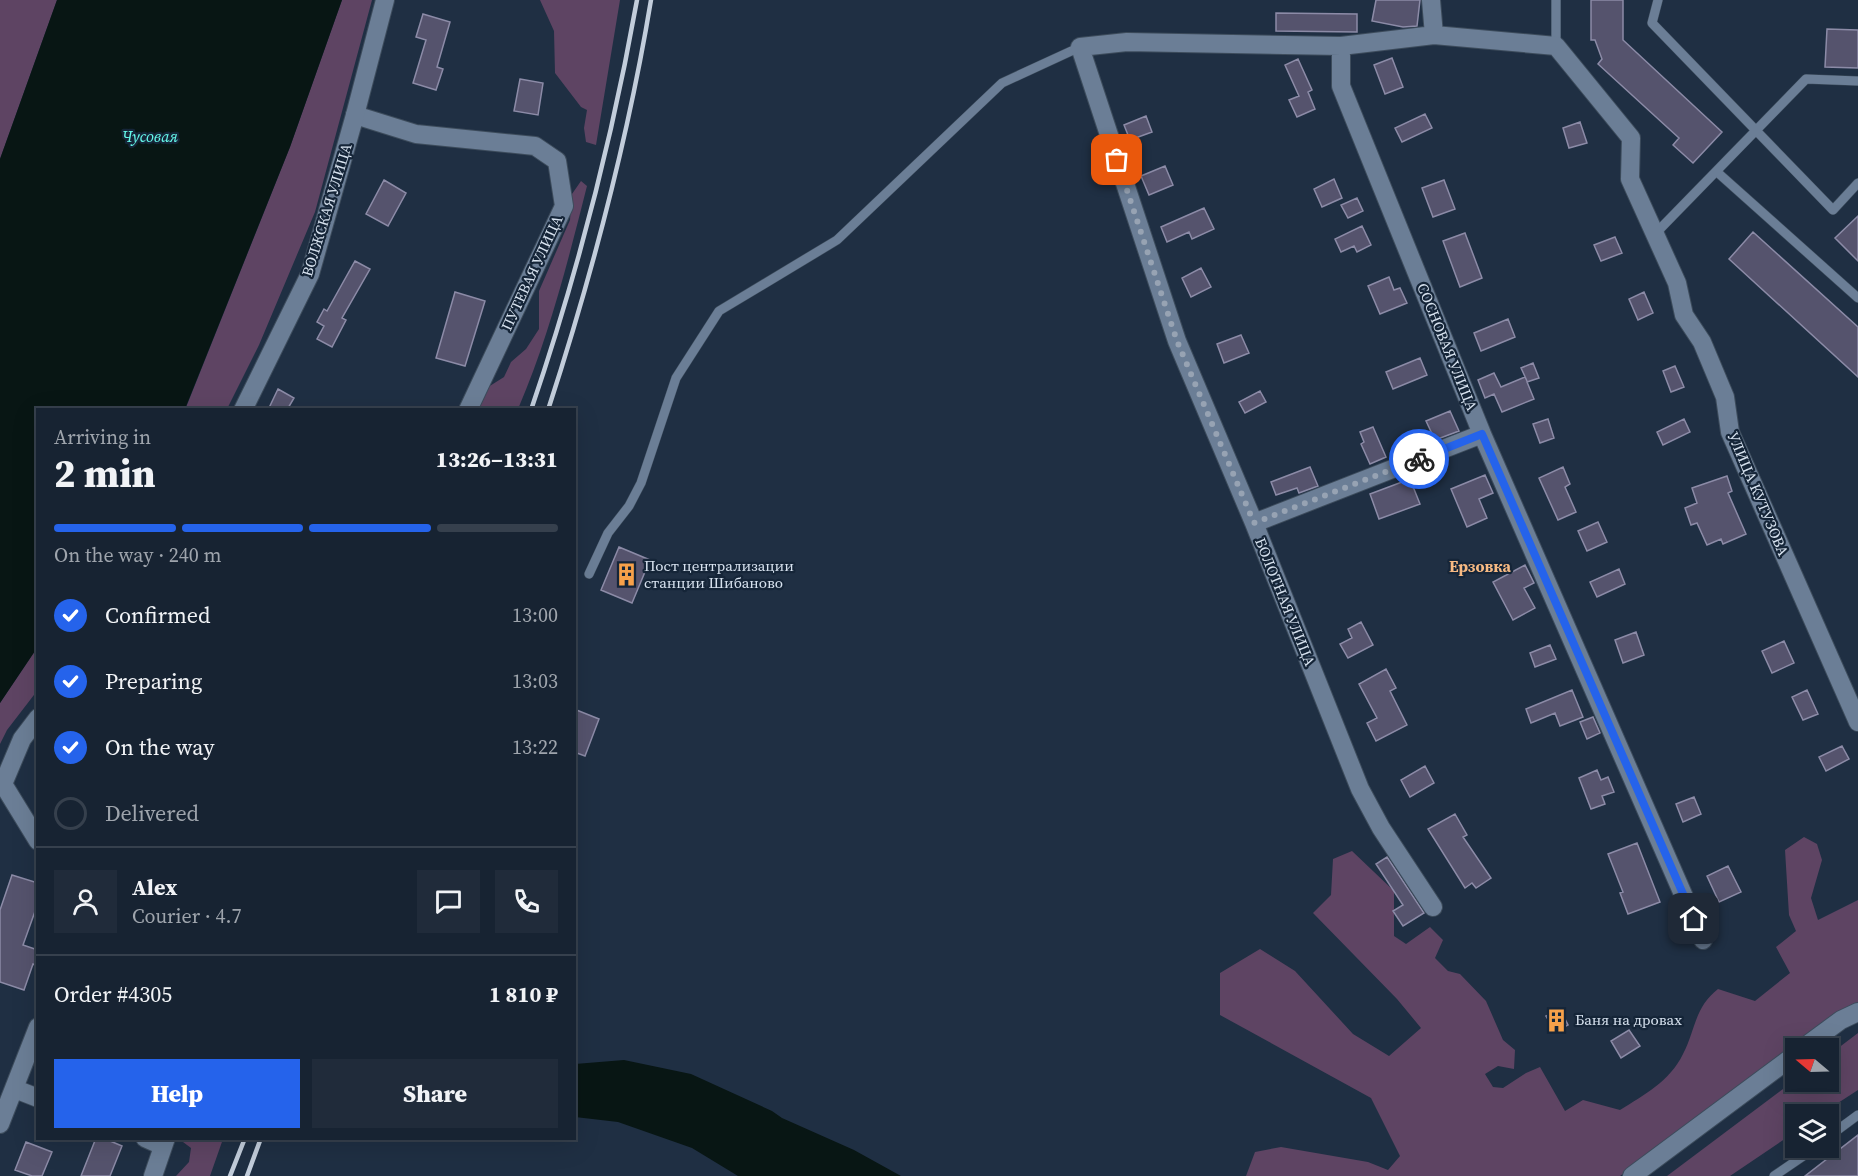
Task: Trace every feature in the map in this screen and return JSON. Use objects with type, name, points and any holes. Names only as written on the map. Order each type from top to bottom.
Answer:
[{"type":"street","name":"ВОЛЖСКАЯ УЛИЦА","points":[[244,408],[310,274],[355,115],[384,0]]},
{"type":"street","points":[[1431,0],[1434,35]]},
{"type":"street","points":[[1080,47],[1127,42],[1341,46],[1434,35],[1556,46]]},
{"type":"street","name":"СОСНОВАЯ УЛИЦА","points":[[1341,46],[1341,86],[1482,434],[1703,940]]},
{"type":"street","name":"УЛИЦА КУТУЗОВА","points":[[1556,46],[1631,138],[1630,178],[1677,284],[1684,315],[1702,342],[1725,397],[1730,432],[1858,722]]},
{"type":"street","name":"БОЛОТНАЯ УЛИЦА","points":[[1080,47],[1177,341],[1254,523],[1360,789],[1432,907]]},
{"type":"street","name":"ПУТЕВАЯ УЛИЦА","points":[[355,115],[416,134],[535,146],[557,161],[564,206],[469,408]]},
{"type":"street","points":[[1254,523],[1482,434]]},
{"type":"street","points":[[36,721],[22,739],[1,785],[36,838]]},
{"type":"street","points":[[1817,1038],[1841,1020],[1858,1012]]},
{"type":"street","points":[[0,1124],[36,1032]]},
{"type":"street","points":[[1632,1176],[1785,1062]]},
{"type":"street","points":[[15,1089],[36,1097]]},
{"type":"street","points":[[153,1176],[165,1142]]},
{"type":"lane","points":[[1556,0],[1556,46]]},
{"type":"lane","points":[[1658,0],[1652,23],[1833,210],[1858,183]]},
{"type":"lane","points":[[589,574],[608,533],[629,506],[641,483],[676,378],[719,311],[837,240],[1002,83],[1080,47]]},
{"type":"lane","points":[[1655,234],[1806,79],[1858,81]]},
{"type":"lane","points":[[1717,172],[1858,298]]},
{"type":"lane","points":[[1839,1129],[1858,1115]]},
{"type":"lane","points":[[1774,1176],[1790,1172],[1805,1158]]},
{"type":"shaded area","points":[[0,0],[57,0],[0,159]]},
{"type":"shaded area","points":[[342,0],[372,0],[315,212],[259,345],[228,408],[186,408],[290,147]]},
{"type":"shaded area","points":[[540,0],[620,0],[596,145],[586,142],[584,128],[587,110],[581,107],[555,73],[554,31]]},
{"type":"shaded area","points":[[581,181],[587,186],[548,327],[518,408],[476,408],[485,389],[504,377],[511,362],[526,349],[539,329],[539,291],[570,220],[572,194]]},
{"type":"shaded area","points":[[36,649],[36,692],[7,730],[0,744],[0,703]]},
{"type":"shaded area","points":[[1804,837],[1817,844],[1822,860],[1811,898],[1818,920],[1858,900],[1858,1008],[1829,1023],[1809,1038],[1785,1038],[1785,1055],[1620,1176],[1246,1176],[1255,1152],[1281,1147],[1368,1162],[1388,1170],[1400,1156],[1371,1098],[1220,1015],[1220,973],[1260,949],[1295,971],[1353,1034],[1389,1056],[1421,1028],[1397,999],[1313,913],[1331,895],[1333,859],[1352,851],[1394,891],[1394,936],[1406,944],[1430,927],[1443,940],[1435,958],[1448,971],[1460,974],[1486,1001],[1503,1040],[1515,1050],[1514,1069],[1498,1066],[1485,1074],[1493,1087],[1503,1088],[1540,1067],[1565,1111],[1583,1100],[1620,1110],[1664,1080],[1678,1064],[1700,1011],[1718,989],[1755,1001],[1790,973],[1776,947],[1796,931],[1789,915],[1785,850]]},
{"type":"shaded area","points":[[1858,1033],[1858,1090],[1836,1104],[1785,1104],[1785,1139],[1730,1176],[1667,1176],[1785,1088],[1785,1092],[1839,1092],[1839,1047]]},
{"type":"shaded area","points":[[180,1140],[223,1140],[210,1176],[176,1176],[189,1162],[191,1148]]},
{"type":"water","name":"Чусовая","points":[[57,0],[342,0],[290,147],[185,408],[36,408],[36,649],[0,703],[0,159]]},
{"type":"water","points":[[624,1060],[691,1074],[854,1150],[901,1176],[738,1176],[692,1148],[618,1122],[576,1117],[576,1064]]},
{"type":"building","points":[[1376,0],[1420,0],[1417,26],[1403,27],[1372,21]]},
{"type":"building","points":[[1591,0],[1623,0],[1623,40],[1722,132],[1693,163],[1673,145],[1679,138],[1598,64],[1602,59],[1595,40],[1591,40]]},
{"type":"building","points":[[1276,13],[1357,14],[1357,32],[1276,31]]},
{"type":"building","points":[[423,14],[450,22],[437,67],[443,69],[436,90],[413,83],[426,40],[416,37]]},
{"type":"building","points":[[1827,29],[1858,30],[1858,68],[1825,67]]},
{"type":"building","points":[[1392,58],[1403,87],[1385,94],[1374,65]]},
{"type":"building","points":[[1298,59],[1312,90],[1308,92],[1315,109],[1297,117],[1289,100],[1299,96],[1285,65]]},
{"type":"building","points":[[520,79],[543,83],[538,115],[514,111]]},
{"type":"building","points":[[1425,114],[1432,128],[1402,142],[1395,128]]},
{"type":"building","points":[[1146,116],[1152,132],[1130,140],[1124,125]]},
{"type":"building","points":[[1580,122],[1587,143],[1569,148],[1563,128]]},
{"type":"building","points":[[1165,166],[1173,185],[1149,195],[1141,176]]},
{"type":"building","points":[[1334,179],[1342,198],[1322,207],[1314,189]]},
{"type":"building","points":[[384,180],[406,193],[388,226],[366,214]]},
{"type":"building","points":[[1444,180],[1455,209],[1433,217],[1422,188]]},
{"type":"building","points":[[1357,198],[1363,211],[1348,218],[1341,205]]},
{"type":"building","points":[[1204,208],[1214,229],[1192,239],[1189,232],[1167,242],[1161,227]]},
{"type":"building","points":[[1858,216],[1858,261],[1835,238]]},
{"type":"building","points":[[1362,226],[1371,245],[1357,252],[1354,246],[1341,252],[1335,239]]},
{"type":"building","points":[[1753,232],[1858,327],[1858,377],[1729,259]]},
{"type":"building","points":[[1465,233],[1482,278],[1460,287],[1443,241]]},
{"type":"building","points":[[1615,237],[1622,253],[1601,261],[1594,245]]},
{"type":"building","points":[[355,261],[370,269],[342,318],[346,320],[332,347],[317,339],[324,326],[317,322],[324,309],[327,311]]},
{"type":"building","points":[[1201,268],[1211,287],[1191,297],[1182,278]]},
{"type":"building","points":[[1389,277],[1394,290],[1400,288],[1407,303],[1380,314],[1368,286]]},
{"type":"building","points":[[455,292],[485,301],[465,366],[436,358]]},
{"type":"building","points":[[1644,292],[1653,313],[1638,320],[1629,299]]},
{"type":"building","points":[[1508,319],[1515,337],[1481,351],[1474,333]]},
{"type":"building","points":[[1241,335],[1249,353],[1224,363],[1217,344]]},
{"type":"building","points":[[1420,358],[1427,375],[1393,389],[1386,372]]},
{"type":"building","points":[[1533,363],[1539,378],[1527,382],[1534,399],[1502,412],[1494,394],[1485,398],[1478,380],[1494,373],[1501,387],[1525,377],[1527,381],[1521,368]]},
{"type":"building","points":[[1675,366],[1684,387],[1671,392],[1663,371]]},
{"type":"building","points":[[278,389],[294,398],[288,408],[269,408]]},
{"type":"building","points":[[1260,391],[1266,402],[1245,413],[1239,402]]},
{"type":"building","points":[[1450,411],[1459,431],[1435,440],[1426,421]]},
{"type":"building","points":[[1548,419],[1554,438],[1540,443],[1533,424]]},
{"type":"building","points":[[1684,419],[1690,432],[1663,445],[1657,432]]},
{"type":"building","points":[[1373,427],[1386,457],[1370,464],[1361,444],[1364,442],[1360,432]]},
{"type":"building","points":[[1310,467],[1318,486],[1299,493],[1297,488],[1276,495],[1271,482]]},
{"type":"building","points":[[1563,467],[1570,484],[1565,487],[1576,512],[1558,520],[1539,478]]},
{"type":"building","points":[[1485,475],[1493,493],[1479,499],[1487,518],[1467,527],[1451,489]]},
{"type":"building","points":[[1727,476],[1732,491],[1728,493],[1746,534],[1723,544],[1721,539],[1707,545],[1697,523],[1691,525],[1685,508],[1697,503],[1692,488]]},
{"type":"building","points":[[1410,479],[1420,504],[1379,519],[1370,494]]},
{"type":"building","points":[[1598,522],[1607,542],[1587,551],[1578,531]]},
{"type":"building","name":"Пост централизации станции Шибаново","points":[[619,547],[650,560],[632,603],[601,590]]},
{"type":"building","points":[[1525,565],[1534,583],[1524,588],[1535,608],[1513,620],[1493,582]]},
{"type":"building","points":[[1619,569],[1625,584],[1597,597],[1590,582]]},
{"type":"building","points":[[1361,622],[1373,645],[1348,658],[1340,644],[1352,638],[1348,629]]},
{"type":"building","points":[[1636,632],[1644,655],[1623,663],[1615,640]]},
{"type":"building","points":[[1784,641],[1794,663],[1772,673],[1762,651]]},
{"type":"building","points":[[1550,645],[1556,659],[1535,667],[1530,653]]},
{"type":"building","points":[[1386,669],[1396,688],[1390,691],[1407,725],[1376,741],[1367,723],[1377,718],[1359,684]]},
{"type":"building","points":[[1572,690],[1583,717],[1560,726],[1555,713],[1531,723],[1526,709]]},
{"type":"building","points":[[1807,690],[1818,714],[1803,720],[1792,697]]},
{"type":"building","points":[[576,710],[599,719],[585,756],[576,753]]},
{"type":"building","points":[[1593,717],[1600,733],[1587,739],[1580,722]]},
{"type":"building","points":[[1842,746],[1849,759],[1826,771],[1819,757]]},
{"type":"building","points":[[1425,766],[1434,783],[1410,797],[1401,780]]},
{"type":"building","points":[[1597,770],[1601,780],[1608,777],[1614,792],[1602,796],[1605,804],[1591,809],[1579,778]]},
{"type":"building","points":[[1694,797],[1701,814],[1683,822],[1676,804]]},
{"type":"building","points":[[1455,814],[1467,835],[1463,837],[1491,878],[1476,888],[1472,883],[1465,888],[1428,829]]},
{"type":"building","points":[[1637,843],[1660,902],[1628,914],[1620,893],[1623,892],[1608,854]]},
{"type":"building","points":[[1387,857],[1424,913],[1403,926],[1393,911],[1403,905],[1376,864]]},
{"type":"building","points":[[1728,866],[1741,892],[1719,902],[1707,876]]},
{"type":"building","points":[[12,875],[36,882],[36,909],[23,945],[36,949],[36,965],[33,964],[24,990],[0,982],[0,910]]},
{"type":"building","name":"Баня на дровах","points":[[1560,1009],[1568,1025],[1555,1032],[1546,1016]]},
{"type":"building","points":[[1629,1030],[1640,1046],[1621,1058],[1611,1041]]},
{"type":"building","points":[[1858,1135],[1858,1176],[1805,1176],[1828,1158],[1839,1158],[1839,1150]]},
{"type":"building","points":[[95,1140],[108,1140],[122,1146],[110,1176],[81,1176]]},
{"type":"building","points":[[26,1142],[52,1152],[42,1176],[32,1176],[15,1170]]},
{"type":"railway","points":[[532,408],[592,207],[605,156],[637,0]]},
{"type":"railway","points":[[549,408],[594,258],[620,155],[651,0]]},
{"type":"railway","points":[[230,1176],[244,1140]]},
{"type":"railway","points":[[247,1176],[260,1140]]},
{"type":"way so far","points":[[1117,160],[1177,341],[1254,523],[1419,459]]},
{"type":"place","name":"Пост централизации станции Шибаново","points":[[626,575]]},
{"type":"place","name":"Баня на дровах","points":[[1557,1020]]},
{"type":"district","name":"Ерзовка","points":[[1480,566]]},
{"type":"route","points":[[1419,459],[1482,434],[1694,919]]}]
